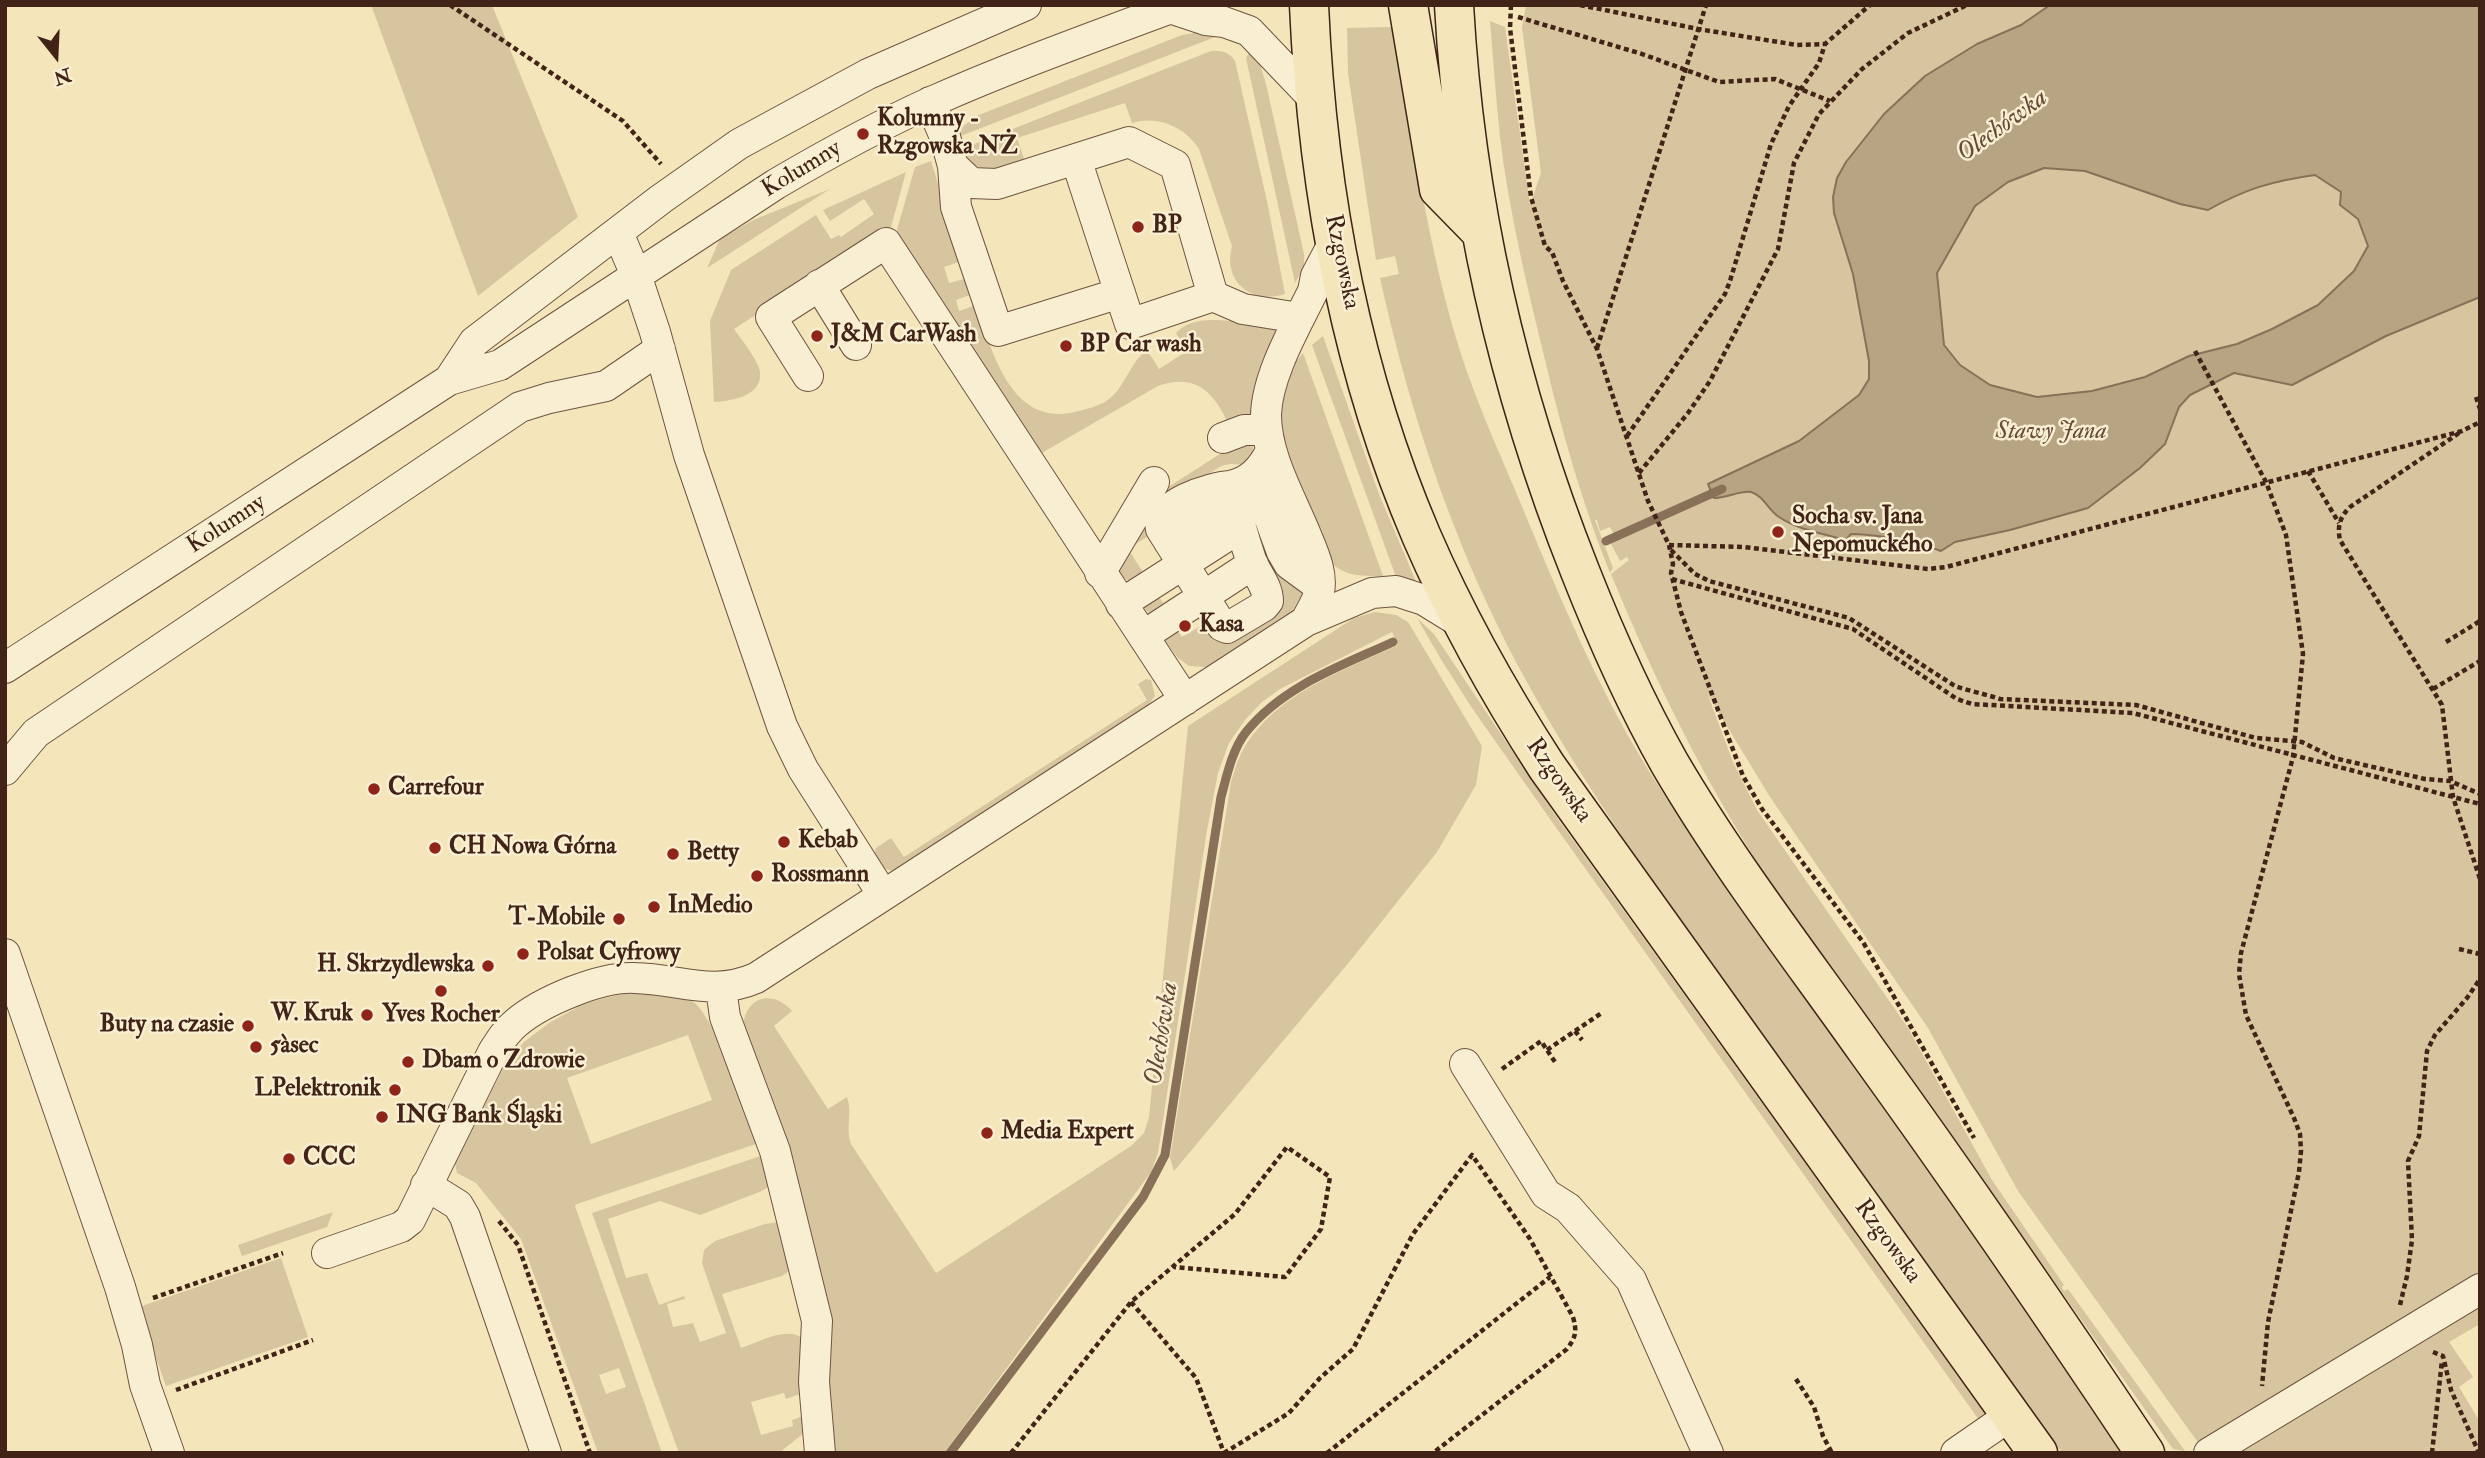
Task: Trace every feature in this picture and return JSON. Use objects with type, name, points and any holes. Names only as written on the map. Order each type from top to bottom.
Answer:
[{"type":"main road","name":"Rzgowska","points":[[1309,5],[1315,100],[1335,240],[1357,340],[1396,471],[1420,533],[1463,624],[1518,722],[1547,767],[2038,1453]]},
{"type":"main road","points":[[1408,5],[1439,189],[1480,231]]},
{"type":"main road","points":[[1454,5],[1472,180],[1480,231],[1518,394],[1564,530],[1606,635],[1669,761],[1725,850],[2007,1246],[2144,1453]]},
{"type":"street","name":"Kolumny","points":[[449,380],[474,342],[739,144],[809,104],[923,48],[1026,5]]},
{"type":"street","name":"Kolumny","points":[[5,668],[449,380],[500,365],[800,170],[863,134],[930,102],[1175,7]]},
{"type":"street","points":[[1175,7],[1206,20],[1224,22],[1249,31],[1315,100]]},
{"type":"street","points":[[930,102],[945,137],[953,166],[956,207],[998,331],[1120,292]]},
{"type":"street","points":[[953,166],[971,183],[997,184],[1129,142],[1175,165],[1213,296]]},
{"type":"street","points":[[1076,159],[1130,324],[1213,296],[1243,309],[1299,318]]},
{"type":"street","points":[[618,233],[636,275],[697,480],[782,726],[803,769],[883,895]]},
{"type":"street","points":[[1307,621],[1319,593],[1315,558],[1266,449],[1266,412],[1272,381],[1312,291],[1316,276],[1335,240]]},
{"type":"street","points":[[808,376],[771,317],[886,243],[1185,701]]},
{"type":"street","points":[[819,285],[856,345]]},
{"type":"street","points":[[5,770],[36,733],[520,407],[606,386],[660,349]]},
{"type":"street","points":[[1223,438],[1244,430],[1266,449]]},
{"type":"street","points":[[1121,604],[1235,504],[1266,449]]},
{"type":"street","points":[[1100,573],[1154,482]]},
{"type":"street","points":[[1200,491],[1235,504],[1257,573],[1268,593],[1268,600],[1227,628],[1222,626],[1160,525],[1164,514],[1200,491]]},
{"type":"street","points":[[1143,636],[1208,604],[1257,573]]},
{"type":"street","points":[[327,1253],[401,1227],[410,1220],[493,1052],[518,1021],[549,1003],[606,981],[632,977],[721,988],[756,978],[1307,621],[1372,593],[1396,591],[1424,600],[1463,624]]},
{"type":"street","points":[[5,954],[126,1308],[150,1400],[169,1453]]},
{"type":"street","points":[[721,988],[725,1017],[775,1151],[817,1321],[814,1382],[817,1452]]},
{"type":"street","points":[[1472,1075],[1546,1194],[1568,1208],[1632,1280],[1709,1453]]},
{"type":"street","points":[[426,1185],[458,1205],[465,1217],[546,1453]]},
{"type":"street","points":[[2453,1305],[2480,1273]]},
{"type":"street","points":[[2209,1453],[2480,1289]]},
{"type":"street","points":[[1956,1453],[2011,1415]]},
{"type":"path","points":[[450,5],[623,121],[681,185]]},
{"type":"path","points":[[1511,5],[1510,28],[1531,197],[1545,246],[1552,252],[1597,349],[1648,501],[1670,547],[1672,579],[1681,612],[1736,760],[1762,809],[1863,942],[1980,1150]]},
{"type":"path","points":[[1580,5],[1698,29],[1797,45],[1825,44]]},
{"type":"path","points":[[1597,349],[1706,5]]},
{"type":"path","points":[[1626,436],[1725,294],[1770,144],[1789,106],[1819,63],[1825,44],[1870,5]]},
{"type":"path","points":[[1639,474],[1710,381],[1778,249],[1794,163],[1819,114],[1862,69],[1908,33],[1967,5]]},
{"type":"path","points":[[1518,17],[1642,54],[1719,82],[1775,79],[1830,101]]},
{"type":"path","points":[[2195,351],[2266,482],[2286,535],[2303,654],[2293,757],[2241,953],[2239,974],[2246,1015],[2294,1118],[2300,1134],[2301,1152],[2268,1322],[2259,1422]]},
{"type":"path","points":[[2476,397],[2480,408]]},
{"type":"path","points":[[2480,422],[2462,431],[2350,507],[2339,524],[2340,540],[2442,705],[2453,797],[2480,879]]},
{"type":"path","points":[[1670,547],[1744,547],[1928,569],[1946,567],[2462,431]]},
{"type":"path","points":[[2308,471],[2339,524]]},
{"type":"path","points":[[1670,547],[1695,574],[1709,581],[1849,618],[1955,686],[1964,689],[2000,699],[2136,705],[2256,738],[2294,740],[2334,758],[2425,779],[2450,781],[2480,794]]},
{"type":"path","points":[[1672,579],[1853,629],[1957,699],[1972,704],[2133,713],[2480,804]]},
{"type":"path","points":[[2446,642],[2480,621]]},
{"type":"path","points":[[2434,689],[2480,661]]},
{"type":"path","points":[[2459,949],[2480,954]]},
{"type":"path","points":[[2443,1356],[2395,1340],[2412,1240],[2409,1161],[2419,1136],[2427,1051],[2435,1035],[2480,979]]},
{"type":"path","points":[[1547,1050],[1603,1012]]},
{"type":"path","points":[[1576,1031],[1582,1040]]},
{"type":"path","points":[[1472,1075],[1541,1041],[1555,1062]]},
{"type":"path","points":[[1011,1453],[1131,1302],[1235,1214],[1287,1147],[1329,1177],[1321,1229],[1285,1277],[1174,1267]]},
{"type":"path","points":[[1131,1302],[1196,1378],[1224,1453],[1289,1413],[1320,1378],[1353,1349],[1413,1234],[1472,1155],[1530,1239],[1573,1317],[1575,1338],[1567,1349],[1433,1453]]},
{"type":"path","points":[[495,1216],[518,1245],[590,1453]]},
{"type":"path","points":[[126,1308],[283,1253]]},
{"type":"path","points":[[1327,1453],[1550,1277]]},
{"type":"path","points":[[150,1400],[313,1340]]},
{"type":"path","points":[[2432,1453],[2443,1356]]},
{"type":"path","points":[[2443,1356],[2451,1390],[2479,1453]]},
{"type":"path","points":[[1796,1379],[1814,1407],[1823,1436],[1832,1451],[1824,1453]]},
{"type":"green space","points":[[371,5],[492,5],[578,217],[478,296]]},
{"type":"green space","name":"Stawy Jana","points":[[1526,5],[2480,5],[2480,1324],[2449,1342],[2473,1377],[2459,1387],[2480,1422],[2480,1453],[2215,1453],[2199,1444],[2018,1191],[1928,1028],[1770,797],[1708,695],[1733,762],[1757,810],[1908,1028],[1992,1180],[2064,1285],[2064,1291],[2068,1289],[2185,1451],[2173,1449],[1769,880],[1702,769],[1645,653],[1611,574],[1629,560],[1627,557],[1620,561],[1611,544],[1616,538],[1610,527],[1600,531],[1595,520],[1613,568],[1610,573],[1590,520],[1566,441],[1519,249],[1508,193],[1497,108],[1490,21],[1505,27],[1530,205],[1541,173],[1522,27]]},
{"type":"green space","points":[[1392,27],[1428,222],[1445,300],[1462,358],[1556,587],[1612,705],[1648,770],[1694,840],[1932,1174],[2120,1453],[2063,1453],[2032,1422],[1798,1091],[1621,834],[1550,722],[1503,636],[1439,487],[1406,383],[1380,278],[1399,274],[1395,256],[1376,260],[1348,73],[1347,28]]},
{"type":"green space","points":[[1206,31],[1223,34],[958,137],[963,126],[979,115],[1182,35]]},
{"type":"green space","points":[[1211,51],[1224,52],[1235,61],[1285,294],[1261,296],[1242,288],[1231,270],[1232,246],[1199,149],[1179,129],[1170,125],[1151,121],[1132,123],[1125,103],[1017,138],[1024,159],[1004,166],[981,168],[966,159],[959,150]]},
{"type":"green space","points":[[1250,51],[1260,64],[1266,84],[1304,254],[1304,268],[1295,283],[1246,58]]},
{"type":"green space","points":[[931,161],[962,261],[944,267],[949,283],[968,278],[973,294],[956,300],[959,311],[976,305],[998,365],[1021,399],[1037,409],[1056,414],[1098,405],[1114,394],[1144,352],[1149,353],[1159,369],[1187,351],[1176,333],[1198,322],[1225,321],[1278,327],[1254,418],[1228,423],[1216,402],[1201,388],[1182,382],[1171,383],[1158,386],[1040,454],[896,233],[915,167]]},
{"type":"green space","points":[[906,172],[891,227],[734,329],[756,362],[760,380],[751,392],[744,396],[714,402],[710,321],[731,270],[816,215],[831,239],[839,235],[841,237],[874,214],[864,199],[830,221],[823,210]]},
{"type":"green space","points":[[830,189],[707,268],[720,239],[753,220]]},
{"type":"green space","points":[[1323,336],[1379,494],[1417,584],[1396,577],[1312,345]]},
{"type":"green space","points":[[1303,353],[1383,576],[1348,573],[1330,562],[1288,458],[1281,429],[1281,398],[1294,364]]},
{"type":"green space","points":[[1242,440],[1254,442],[1250,465],[1221,466],[1159,506],[1153,533],[1128,549],[1146,577],[1135,582],[1124,578],[1120,574],[1118,562],[1162,491]]},
{"type":"green space","points":[[1246,492],[1309,594],[1300,608],[1210,666],[1189,666],[1178,658],[1166,642],[1165,635],[1173,624],[1182,637],[1204,624],[1282,597],[1281,586],[1245,503]]},
{"type":"green space","points":[[1154,589],[1163,603],[1179,593],[1180,596],[1150,615],[1142,605]]},
{"type":"green space","points":[[1375,612],[1396,615],[1408,622],[1482,746],[1476,785],[1437,852],[1355,955],[1174,1171],[1170,1158],[1231,782],[1239,759],[1253,735],[1288,701],[1331,676],[1398,645],[1392,632],[1280,689],[1262,702],[1229,743],[1218,773],[1158,1153],[1151,1172],[944,1453],[828,1453],[743,1026],[749,1008],[755,1002],[769,998],[785,1004],[792,1011],[774,1026],[828,1109],[847,1097],[851,1144],[936,1273],[1131,1146],[1144,1133],[1149,1117],[1188,726],[1354,618]]},
{"type":"green space","points":[[1417,618],[1434,634],[1555,815],[1991,1422],[1984,1427],[1472,708]]},
{"type":"green space","points":[[1146,679],[1151,680],[1155,696],[1145,709],[892,871],[880,867],[873,857],[876,848],[891,838],[904,857],[1147,700],[1138,684]]},
{"type":"green space","points":[[622,994],[668,995],[692,1001],[701,1009],[720,1044],[762,1142],[575,1206],[662,1453],[598,1453],[521,1239],[476,1183],[457,1173],[455,1164],[506,1063],[524,1042],[549,1023],[585,1003]],"holes":[[[688,1035],[712,1100],[591,1144],[567,1078]],[[619,1368],[626,1387],[606,1394],[599,1375]]]},
{"type":"green space","points":[[766,1154],[769,1186],[762,1191],[700,1215],[660,1201],[608,1219],[626,1278],[647,1273],[659,1305],[684,1296],[685,1299],[667,1304],[673,1327],[693,1323],[700,1342],[726,1333],[702,1263],[704,1250],[715,1241],[779,1222],[792,1269],[782,1276],[722,1294],[741,1348],[784,1334],[800,1336],[807,1341],[800,1394],[786,1399],[784,1393],[751,1402],[761,1435],[793,1426],[792,1420],[803,1416],[805,1432],[779,1453],[679,1453],[592,1213]]},
{"type":"green space","points":[[333,1212],[327,1227],[242,1256],[238,1245]]},
{"type":"green space","points":[[281,1258],[308,1337],[166,1386],[147,1332],[142,1306]]},
{"type":"water","name":"Stawy Jana","points":[[2050,5],[2480,5],[2480,297],[2386,336],[2292,385],[2234,373],[2190,395],[2179,407],[2165,444],[2140,468],[2088,508],[1955,542],[1941,551],[1885,537],[1851,534],[1846,540],[1811,531],[1779,517],[1751,492],[1714,498],[1708,484],[1799,441],[1859,395],[1869,379],[1869,361],[1853,274],[1834,213],[1833,197],[1837,178],[1846,162],[1884,114],[1925,76],[1977,44],[2021,25]],"holes":[[[2044,168],[2085,171],[2180,204],[2208,210],[2259,187],[2315,175],[2341,192],[2340,205],[2358,219],[2368,246],[2354,271],[2318,305],[2237,344],[2189,356],[2145,377],[2092,391],[2037,397],[1990,385],[1960,365],[1944,345],[1937,273],[1975,206],[2008,182]]]},
{"type":"waterway","name":"Olechówka","points":[[1606,541],[1722,489]]},
{"type":"waterway","name":"Olechówka","points":[[950,1453],[1143,1197],[1165,1155],[1221,797],[1230,763],[1241,739],[1261,716],[1295,690],[1333,669],[1393,642]]},
{"type":"place","name":"Kolumny - Rzgowska NŻ","points":[[863,134]]},
{"type":"place","name":"BP","points":[[1138,227]]},
{"type":"place","name":"J&M CarWash","points":[[817,336]]},
{"type":"place","name":"BP Car wash","points":[[1066,346]]},
{"type":"place","name":"Socha sv. Jana Nepomuckého","points":[[1778,532]]},
{"type":"place","name":"Kasa","points":[[1185,626]]},
{"type":"place","name":"Carrefour","points":[[374,789]]},
{"type":"place","name":"Kebab","points":[[784,842]]},
{"type":"place","name":"CH Nowa Górna","points":[[435,848]]},
{"type":"place","name":"Betty","points":[[673,854]]},
{"type":"place","name":"Rossmann","points":[[757,876]]},
{"type":"place","name":"InMedio","points":[[654,907]]},
{"type":"place","name":"T-Mobile","points":[[619,919]]},
{"type":"place","name":"Polsat Cyfrowy","points":[[523,954]]},
{"type":"place","name":"H. Skrzydlewska","points":[[488,966]]},
{"type":"place","name":"Yves Rocher","points":[[441,991]]},
{"type":"place","name":"W. Kruk","points":[[367,1015]]},
{"type":"place","name":"Buty na czasie","points":[[248,1026]]},
{"type":"place","name":"5àsec","points":[[256,1047]]},
{"type":"place","name":"Dbam o Zdrowie","points":[[408,1062]]},
{"type":"place","name":"LPelektronik","points":[[395,1090]]},
{"type":"place","name":"ING Bank Śląski","points":[[382,1117]]},
{"type":"place","name":"Media Expert","points":[[987,1133]]},
{"type":"place","name":"CCC","points":[[289,1159]]}]
